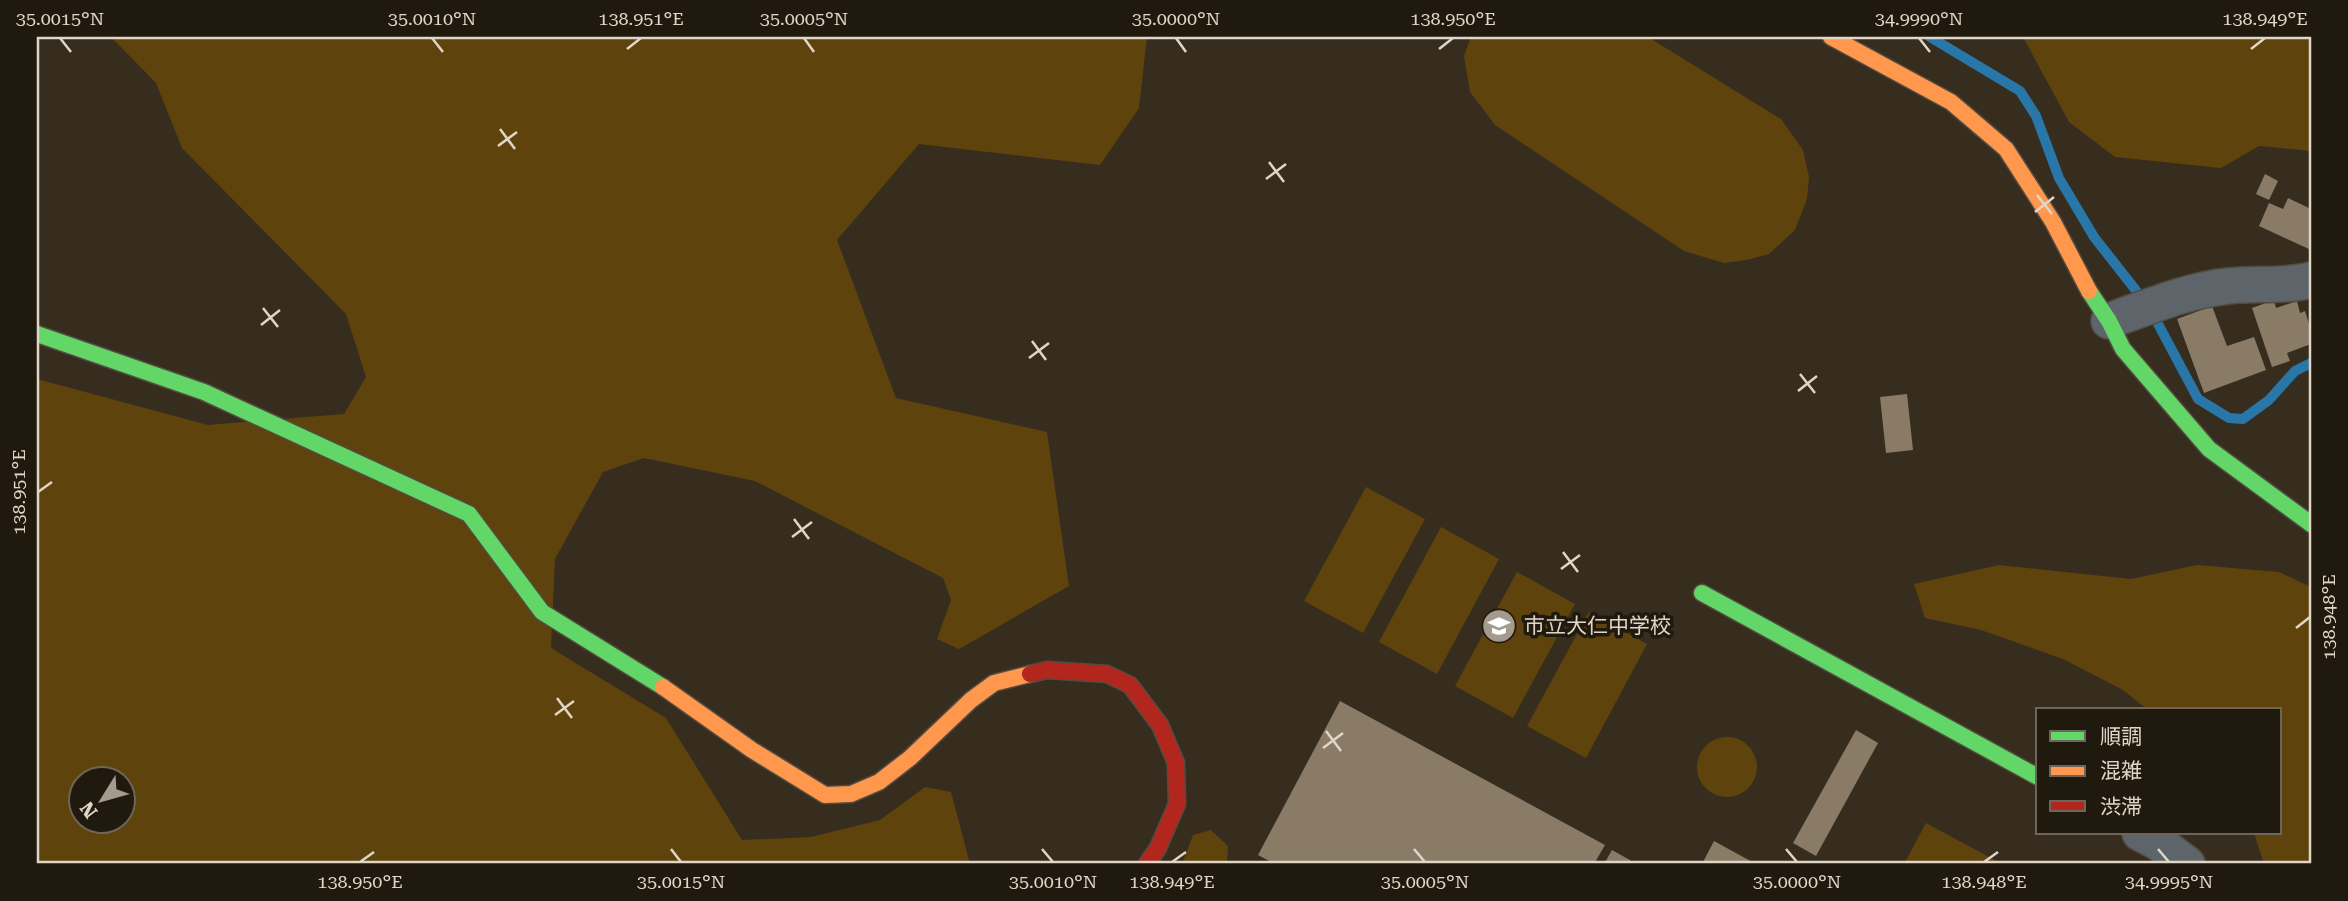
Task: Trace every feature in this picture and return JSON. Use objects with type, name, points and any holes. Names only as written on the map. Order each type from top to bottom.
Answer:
[{"type":"street","points":[[1831,37],[1951,102],[2006,149],[2053,222],[2123,349],[2170,407],[2209,449],[2311,524]]},
{"type":"street","points":[[2109,321],[2168,299],[2229,286],[2290,285],[2311,281]]},
{"type":"street","points":[[37,334],[204,392],[469,514],[541,612],[675,694],[752,750],[825,795],[851,794],[879,782],[910,758],[994,682],[1048,670],[1107,674],[1130,685],[1160,725],[1176,763],[1177,804],[1158,848],[1147,864]]},
{"type":"street","points":[[1702,593],[2036,776]]},
{"type":"street","points":[[2142,834],[2187,864]]},
{"type":"shaded area","points":[[111,37],[1147,37],[1139,108],[1100,165],[919,144],[837,240],[896,398],[1047,432],[1069,586],[959,649],[937,639],[951,600],[943,578],[755,481],[644,458],[603,472],[555,559],[551,648],[666,718],[742,840],[811,837],[880,820],[925,787],[951,792],[970,864],[37,864],[37,379],[208,425],[344,414],[366,377],[346,314],[182,148],[156,83]]},
{"type":"shaded area","points":[[1471,37],[1648,37],[1781,119],[1803,150],[1809,177],[1807,199],[1795,230],[1769,254],[1747,260],[1724,263],[1684,251],[1495,125],[1470,92],[1464,56]]},
{"type":"shaded area","points":[[2023,37],[2311,37],[2311,151],[2259,146],[2221,168],[2115,157],[2069,122]]},
{"type":"shaded area","points":[[1366,487],[1425,519],[1363,633],[1304,601]]},
{"type":"shaded area","points":[[1441,527],[1499,559],[1437,674],[1379,642]]},
{"type":"shaded area","points":[[1999,565],[2131,579],[2197,565],[2279,572],[2311,587],[2311,864],[2264,864],[2254,834],[2282,834],[2282,708],[2146,708],[2123,690],[2063,659],[1981,630],[1925,618],[1914,584]]},
{"type":"shaded area","points":[[1517,572],[1575,604],[1513,718],[1455,686]]},
{"type":"shaded area","points":[[1589,612],[1647,644],[1586,758],[1527,726]]},
{"type":"shaded area","points":[[1721,737],[1733,737],[1752,750],[1757,767],[1755,779],[1744,792],[1733,797],[1721,797],[1702,784],[1697,773],[1697,761],[1710,742]]},
{"type":"shaded area","points":[[1926,823],[2002,864],[1904,864]]},
{"type":"shaded area","points":[[1211,830],[1228,846],[1227,864],[1182,864],[1193,835]]},
{"type":"building","points":[[2265,174],[2278,181],[2269,200],[2256,194]]},
{"type":"building","points":[[2288,198],[2311,209],[2311,250],[2259,226],[2269,203],[2283,209]]},
{"type":"building","points":[[2274,300],[2276,308],[2297,301],[2300,313],[2305,311],[2311,330],[2311,344],[2287,353],[2290,361],[2272,367],[2252,308]]},
{"type":"building","points":[[2212,306],[2227,346],[2254,337],[2266,370],[2204,393],[2177,319]]},
{"type":"building","points":[[1907,394],[1913,450],[1886,453],[1880,397]]},
{"type":"building","points":[[1340,701],[1605,845],[1594,864],[1275,864],[1258,855]]},
{"type":"building","points":[[1856,730],[1878,743],[1816,856],[1793,843]]},
{"type":"building","points":[[1714,841],[1756,864],[1702,864]]},
{"type":"building","points":[[1612,850],[1637,864],[1604,864]]},
{"type":"waterway","points":[[1930,37],[2020,91],[2036,116],[2059,178],[2094,237],[2149,307],[2198,399],[2229,418],[2243,419],[2269,400],[2295,371],[2311,363]]},
{"type":"traffic: fast","points":[[2089,291],[2123,349],[2209,449],[2311,524]]},
{"type":"traffic: fast","points":[[37,334],[204,392],[469,514],[542,612],[663,687]]},
{"type":"traffic: fast","points":[[1702,593],[2036,776]]},
{"type":"traffic: slow","points":[[1831,37],[1951,102],[2006,149],[2053,222],[2089,291]]},
{"type":"traffic: slow","points":[[663,687],[752,750],[825,795],[851,794],[879,782],[910,758],[971,700],[994,683],[1030,674]]},
{"type":"traffic: jam","points":[[1030,674],[1047,670],[1107,674],[1130,685],[1160,725],[1176,763],[1177,804],[1158,848],[1147,864]]},
{"type":"place","name":"市立大仁中学校","points":[[1499,626]]}]
